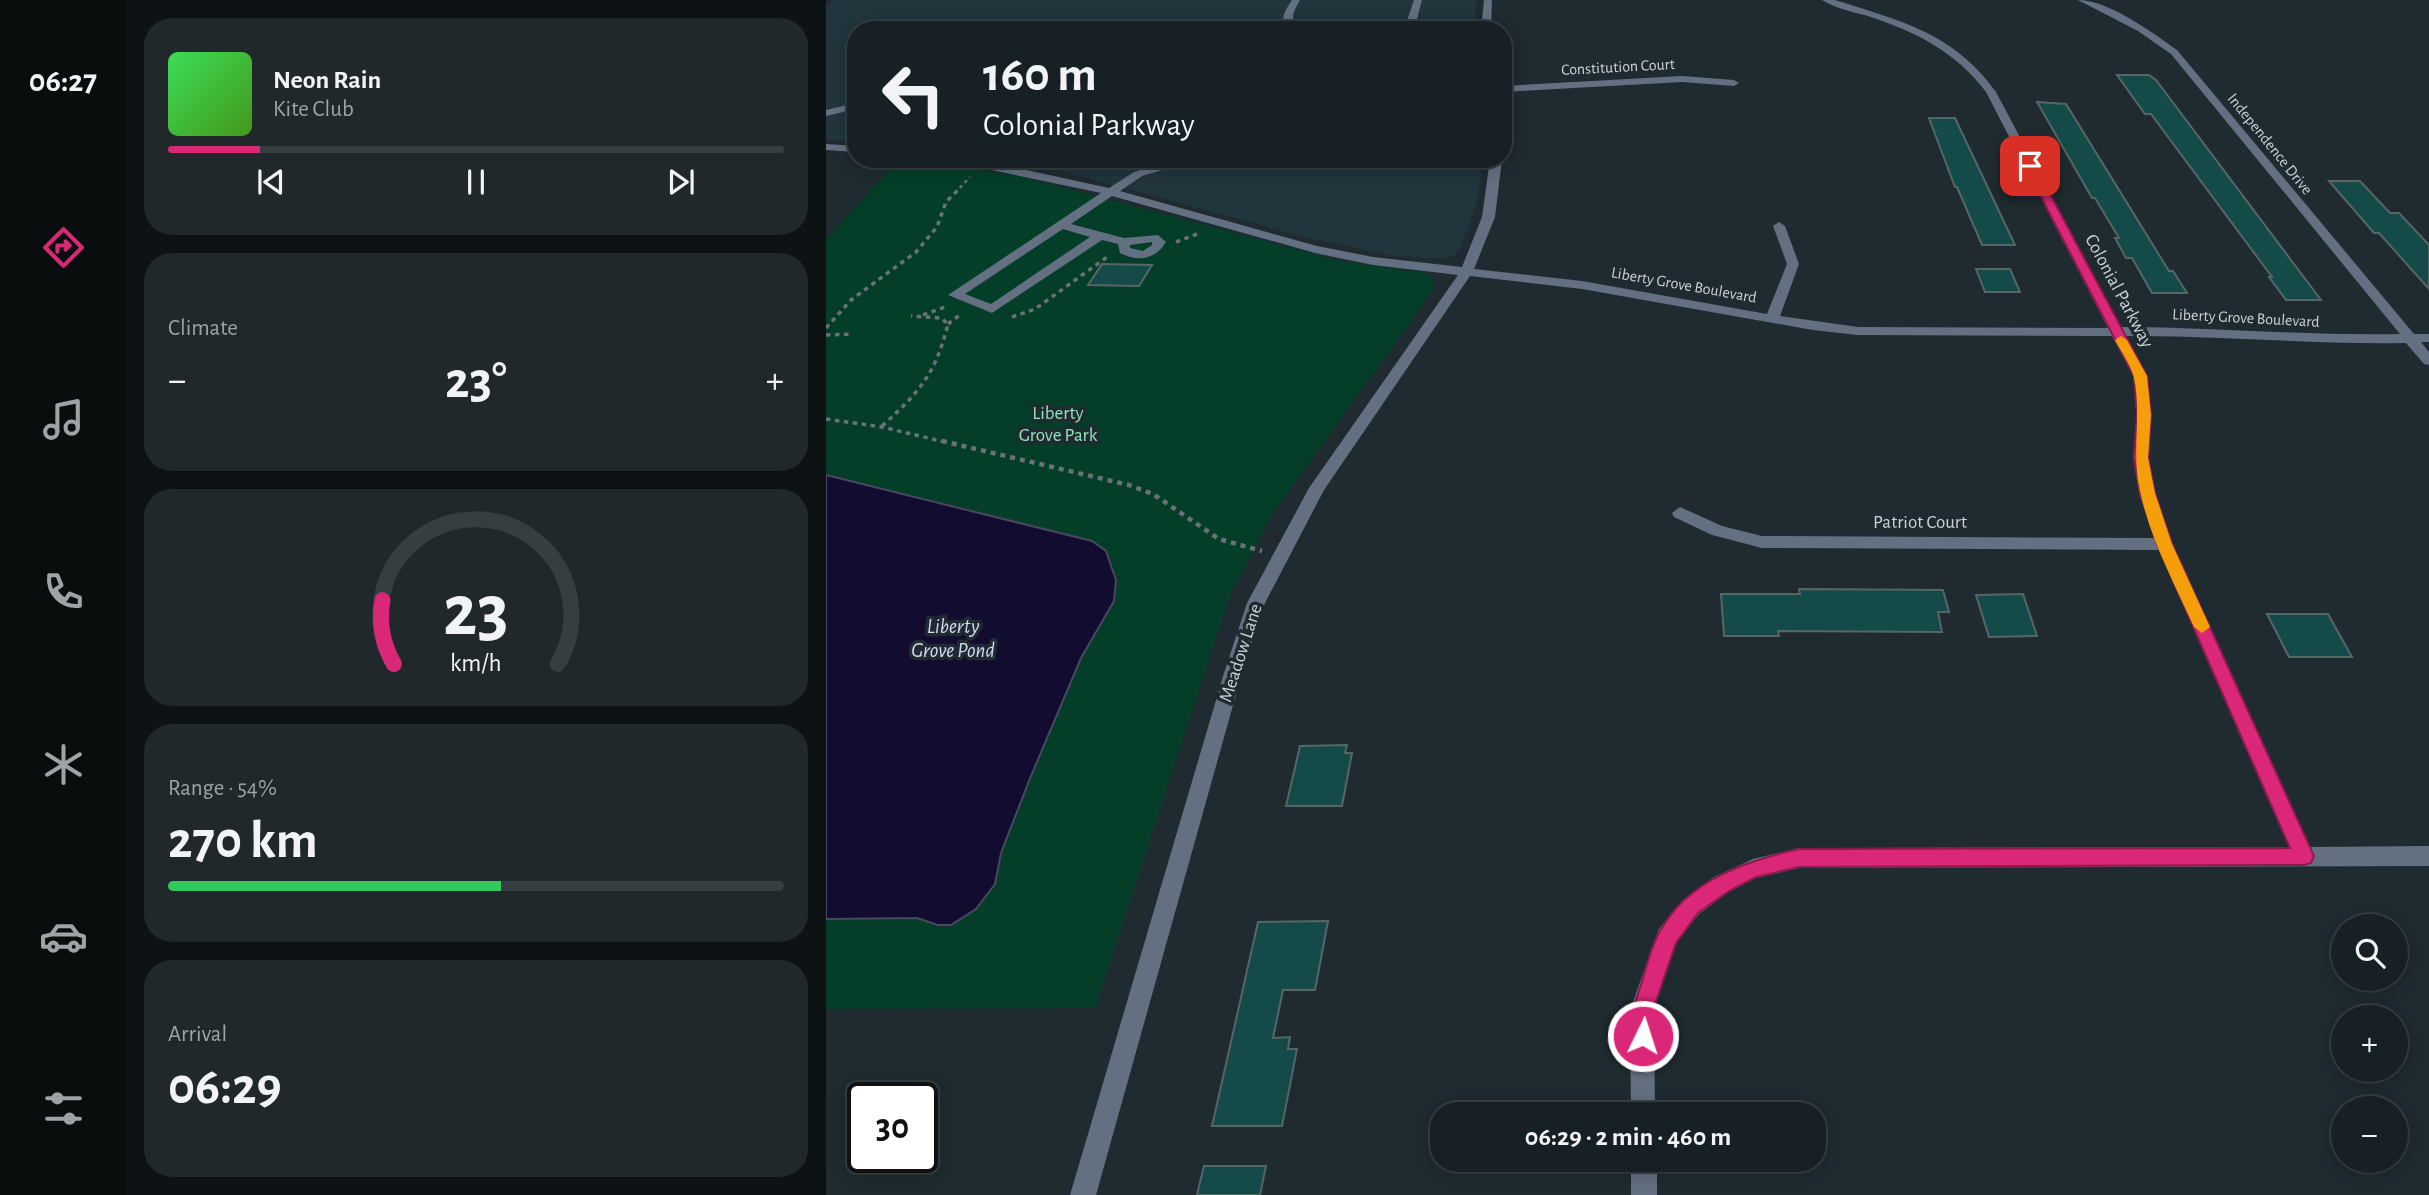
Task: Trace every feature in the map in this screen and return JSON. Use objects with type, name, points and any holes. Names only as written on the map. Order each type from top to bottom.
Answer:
[{"type":"street","points":[[1288,21],[1287,16],[1296,0]]},
{"type":"street","points":[[1412,21],[1418,0]]},
{"type":"street","points":[[1487,21],[1489,0]]},
{"type":"street","name":"Colonial Parkway","points":[[1826,0],[1909,27],[1936,39],[1959,53],[1979,72],[2140,376],[2144,415],[2141,458],[2147,493],[2165,544],[2304,856]]},
{"type":"street","name":"Independence Drive","points":[[2082,0],[2141,29],[2174,52],[2429,361]]},
{"type":"street","name":"Constitution Court","points":[[1512,88],[1682,79],[1734,83]]},
{"type":"street","points":[[826,113],[847,108]]},
{"type":"street","points":[[826,147],[847,148]]},
{"type":"street","name":"Liberty Grove Boulevard","points":[[1000,168],[1110,192],[1315,249],[1373,261],[1635,293],[1773,319],[1858,331],[2193,331],[2337,340],[2429,338]]},
{"type":"street","points":[[1099,236],[992,309],[955,295],[1138,174],[1158,168]]},
{"type":"street","name":"Meadow Lane","points":[[1083,1195],[1233,673],[1256,603],[1279,555],[1317,488],[1466,272],[1485,234],[1495,196],[1496,168]]},
{"type":"street","points":[[1060,225],[1124,242]]},
{"type":"street","points":[[1773,319],[1793,264],[1779,226]]},
{"type":"street","name":"Patriot Court","points":[[1680,513],[1718,531],[1762,542],[2165,544]]},
{"type":"street","points":[[1643,1102],[1642,1010],[1667,937],[1691,907],[1722,884],[1753,869],[1799,858],[2429,856]]},
{"type":"street","points":[[1644,1172],[1644,1195]]},
{"type":"path","points":[[826,328],[851,300],[916,252],[937,227],[946,202],[953,192],[982,168]]},
{"type":"path","points":[[1169,248],[1172,243],[1187,240],[1200,232]]},
{"type":"path","points":[[1169,237],[1172,243]]},
{"type":"path","points":[[1010,318],[1034,309],[1109,255],[1121,258]]},
{"type":"path","points":[[940,303],[961,314],[972,316]]},
{"type":"path","points":[[922,315],[947,306]]},
{"type":"path","points":[[882,427],[928,381],[941,354],[948,324],[961,314]]},
{"type":"path","points":[[911,316],[941,318],[948,324]]},
{"type":"path","points":[[826,335],[852,334]]},
{"type":"path","points":[[826,419],[882,427],[1129,485],[1153,494],[1219,539],[1279,555]]},
{"type":"shaded area","points":[[834,0],[1476,0],[1475,21],[847,21],[847,141],[826,140],[826,6]]},
{"type":"shaded area","points":[[1050,168],[1481,168],[1476,205],[1461,247],[1455,256],[1422,258],[1389,255],[1305,237]]},
{"type":"green space","name":"Liberty Grove Park","points":[[891,168],[965,168],[1016,175],[1341,261],[1432,276],[1434,289],[1272,515],[1230,595],[1095,1008],[826,1009],[826,240]]},
{"type":"water","name":"Liberty Grove Pond","points":[[826,475],[1092,541],[1106,551],[1116,580],[1114,601],[1081,658],[1031,776],[1001,853],[995,884],[976,909],[951,925],[938,925],[917,918],[826,919]]},
{"type":"building","points":[[2117,75],[2149,75],[2156,80],[2321,300],[2286,300],[2269,277],[2272,277],[2151,114],[2145,114]]},
{"type":"building","points":[[2037,102],[2066,104],[2169,271],[2173,271],[2187,293],[2152,293],[2132,258],[2126,258],[2115,238],[2119,238],[2095,198],[2092,198]]},
{"type":"building","points":[[1929,118],[1955,118],[2015,245],[1982,245],[1955,187]]},
{"type":"building","points":[[2329,181],[2360,181],[2390,213],[2399,213],[2429,245],[2429,289],[2379,233],[2374,233]]},
{"type":"building","points":[[1102,264],[1152,265],[1139,286],[1088,285]]},
{"type":"building","points":[[1976,269],[2010,269],[2020,292],[1985,292]]},
{"type":"building","points":[[1799,589],[1943,590],[1949,612],[1938,612],[1942,632],[1778,631],[1779,636],[1724,636],[1721,594],[1800,594]]},
{"type":"building","points":[[2023,594],[2037,636],[1989,637],[1976,595]]},
{"type":"building","points":[[2267,614],[2328,614],[2352,657],[2289,657]]},
{"type":"building","points":[[1347,745],[1345,753],[1352,753],[1342,806],[1286,806],[1300,746]]},
{"type":"building","points":[[1328,921],[1315,990],[1283,990],[1273,1038],[1290,1037],[1288,1049],[1297,1049],[1282,1126],[1212,1126],[1258,922]]},
{"type":"building","points":[[1204,1166],[1266,1166],[1260,1195],[1197,1195]]},
{"type":"slow traffic","points":[[2121,340],[2140,376],[2144,415],[2141,458],[2147,493],[2165,544],[2202,627]]},
{"type":"route","points":[[1643,1036],[1642,1010],[1654,968],[1667,937],[1691,907],[1722,884],[1753,869],[1799,858],[2304,856],[2165,544],[2147,493],[2141,458],[2144,415],[2140,376],[2030,166]]}]
